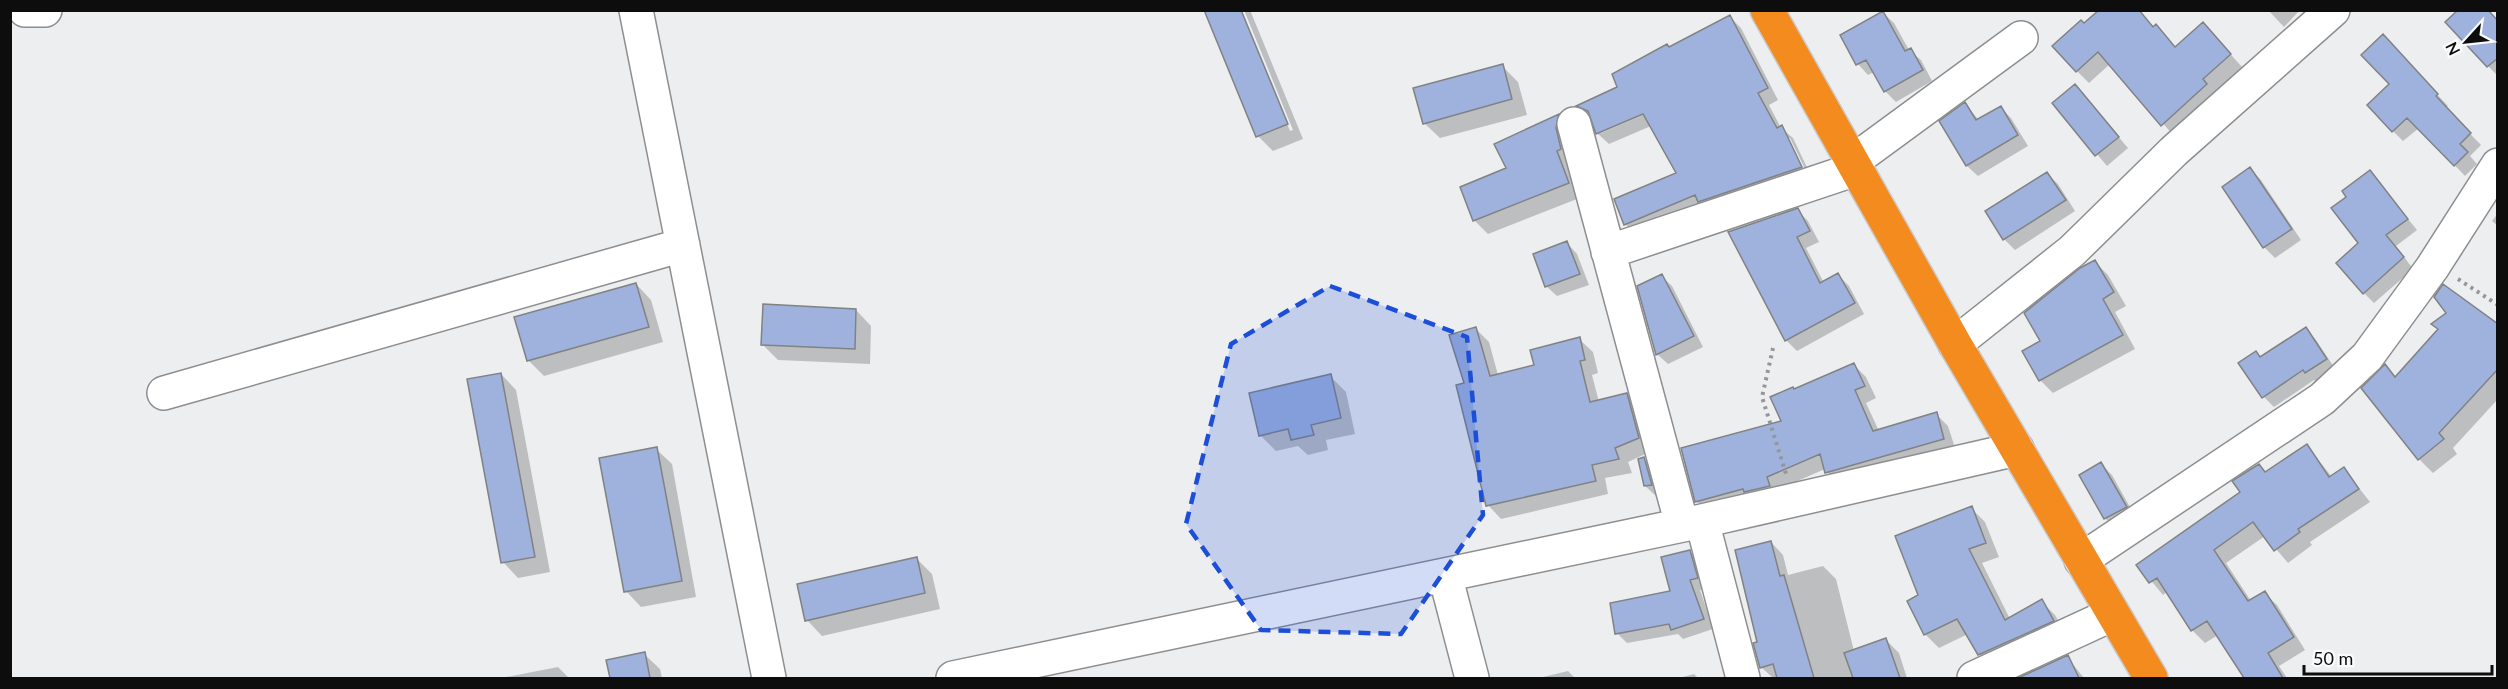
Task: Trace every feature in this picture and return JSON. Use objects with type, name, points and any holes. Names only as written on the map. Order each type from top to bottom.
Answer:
[{"type":"highway","points":[[1767,10],[1954,344],[2151,678]]},
{"type":"street","points":[[25,10],[45,10]]},
{"type":"street","points":[[636,10],[769,678]]},
{"type":"street","points":[[1954,344],[2072,251],[2174,151],[2333,10]]},
{"type":"street","points":[[1608,252],[1854,166],[2020,38]]},
{"type":"street","points":[[1574,124],[1608,252],[1743,678]]},
{"type":"street","points":[[2081,560],[2322,399],[2367,357],[2435,264],[2498,165]]},
{"type":"street","points":[[165,393],[683,245]]},
{"type":"street","points":[[953,678],[1692,523],[2018,449]]},
{"type":"street","points":[[1445,575],[1472,678]]},
{"type":"street","points":[[1974,678],[2114,614]]},
{"type":"path","points":[[2435,264],[2498,305]]},
{"type":"path","points":[[1773,348],[1762,397],[1794,500]]},
{"type":"highlighted area","points":[[1330,286],[1467,337],[1483,515],[1401,634],[1261,630],[1186,524],[1231,344]]},
{"type":"building","points":[[1204,10],[1241,10],[1288,124],[1256,137]]},
{"type":"building","points":[[2099,10],[2139,10],[2153,27],[2156,24],[2175,47],[2203,22],[2231,54],[2203,79],[2207,84],[2161,126],[2098,52],[2076,72],[2052,46],[2081,20],[2084,23]]},
{"type":"building","points":[[2458,10],[2488,10],[2498,21],[2498,58],[2487,67],[2445,22]]},
{"type":"building","points":[[1883,11],[1905,51],[1911,48],[1923,70],[1884,92],[1866,60],[1856,65],[1840,35]]},
{"type":"building","points":[[1730,15],[1768,88],[1758,93],[1777,128],[1782,125],[1802,167],[1698,202],[1695,195],[1624,225],[1614,199],[1676,173],[1643,114],[1596,134],[1588,111],[1576,106],[1617,87],[1612,74],[1667,44],[1669,47]]},
{"type":"building","points":[[2383,34],[2471,133],[2460,144],[2468,152],[2454,166],[2407,118],[2392,132],[2367,105],[2389,84],[2361,55]]},
{"type":"building","points":[[1503,64],[1512,99],[1423,124],[1413,88]]},
{"type":"building","points":[[2075,84],[2119,137],[2095,156],[2052,103]]},
{"type":"building","points":[[1965,102],[1976,120],[2001,106],[2018,135],[1966,166],[1939,121]]},
{"type":"building","points":[[1559,114],[1556,128],[1561,149],[1557,151],[1569,183],[1473,221],[1460,187],[1506,168],[1494,144]]},
{"type":"building","points":[[2250,167],[2292,229],[2263,248],[2222,187]]},
{"type":"building","points":[[2370,170],[2408,219],[2386,235],[2404,257],[2363,294],[2336,263],[2358,243],[2331,208],[2346,197],[2342,191]]},
{"type":"building","points":[[2047,172],[2066,200],[2003,240],[1985,211]]},
{"type":"building","points":[[1798,208],[1810,231],[1797,237],[1820,283],[1838,273],[1855,303],[1785,341],[1728,232]]},
{"type":"building","points":[[1567,241],[1580,274],[1545,287],[1533,254]]},
{"type":"building","points":[[2095,260],[2114,292],[2103,299],[2123,335],[2039,381],[2022,351],[2040,341],[2024,313],[2080,268]]},
{"type":"building","points":[[1662,274],[1694,336],[1656,355],[1637,286]]},
{"type":"building","points":[[636,283],[649,327],[527,361],[514,317]]},
{"type":"building","points":[[2443,284],[2498,324],[2498,369],[2439,433],[2444,439],[2418,460],[2361,388],[2385,364],[2395,377],[2438,329],[2431,324],[2446,313],[2434,297]]},
{"type":"building","points":[[763,304],[856,309],[855,349],[761,345]]},
{"type":"building","points":[[1476,327],[1490,376],[1534,365],[1530,350],[1580,337],[1585,360],[1580,361],[1590,402],[1627,393],[1639,438],[1615,448],[1619,459],[1592,465],[1596,481],[1486,506],[1456,385],[1464,383],[1449,335]]},
{"type":"building","points":[[2306,327],[2327,359],[2305,373],[2303,370],[2262,398],[2238,363],[2256,351],[2260,357]]},
{"type":"building","points":[[1854,363],[1865,386],[1855,390],[1873,431],[1937,412],[1944,439],[1825,473],[1820,454],[1767,477],[1770,486],[1744,492],[1743,489],[1695,502],[1681,448],[1781,421],[1770,397]]},
{"type":"building","points":[[501,373],[535,557],[501,563],[467,379]]},
{"type":"building","points":[[1331,374],[1341,418],[1311,425],[1314,435],[1291,440],[1288,429],[1259,436],[1249,393]]},
{"type":"building","points":[[2307,444],[2329,477],[2344,467],[2359,489],[2298,529],[2300,532],[2274,551],[2253,522],[2214,550],[2248,601],[2265,591],[2294,637],[2268,653],[2283,678],[2244,678],[2207,621],[2191,631],[2157,578],[2149,583],[2136,565],[2240,492],[2232,481],[2259,464],[2265,472]]},
{"type":"building","points":[[657,447],[682,581],[624,592],[599,458]]},
{"type":"building","points":[[1644,457],[1652,485],[1644,486],[1638,459]]},
{"type":"building","points":[[2101,462],[2127,507],[2104,519],[2079,475]]},
{"type":"building","points":[[1972,506],[1986,543],[1969,549],[2005,620],[2042,599],[2054,621],[1978,655],[1957,619],[1924,635],[1907,601],[1918,595],[1895,536]]},
{"type":"building","points":[[1771,541],[1780,576],[1784,575],[1814,678],[1777,678],[1773,664],[1760,668],[1753,643],[1757,642],[1735,550]]},
{"type":"building","points":[[1690,550],[1698,578],[1690,580],[1704,619],[1671,630],[1669,624],[1615,634],[1610,603],[1670,591],[1661,557]]},
{"type":"building","points":[[917,557],[925,593],[805,621],[797,584]]},
{"type":"building","points":[[1886,638],[1900,678],[1853,678],[1844,653]]},
{"type":"building","points":[[645,652],[650,678],[610,678],[606,660]]},
{"type":"building","points":[[2068,655],[2079,678],[2018,678]]}]
